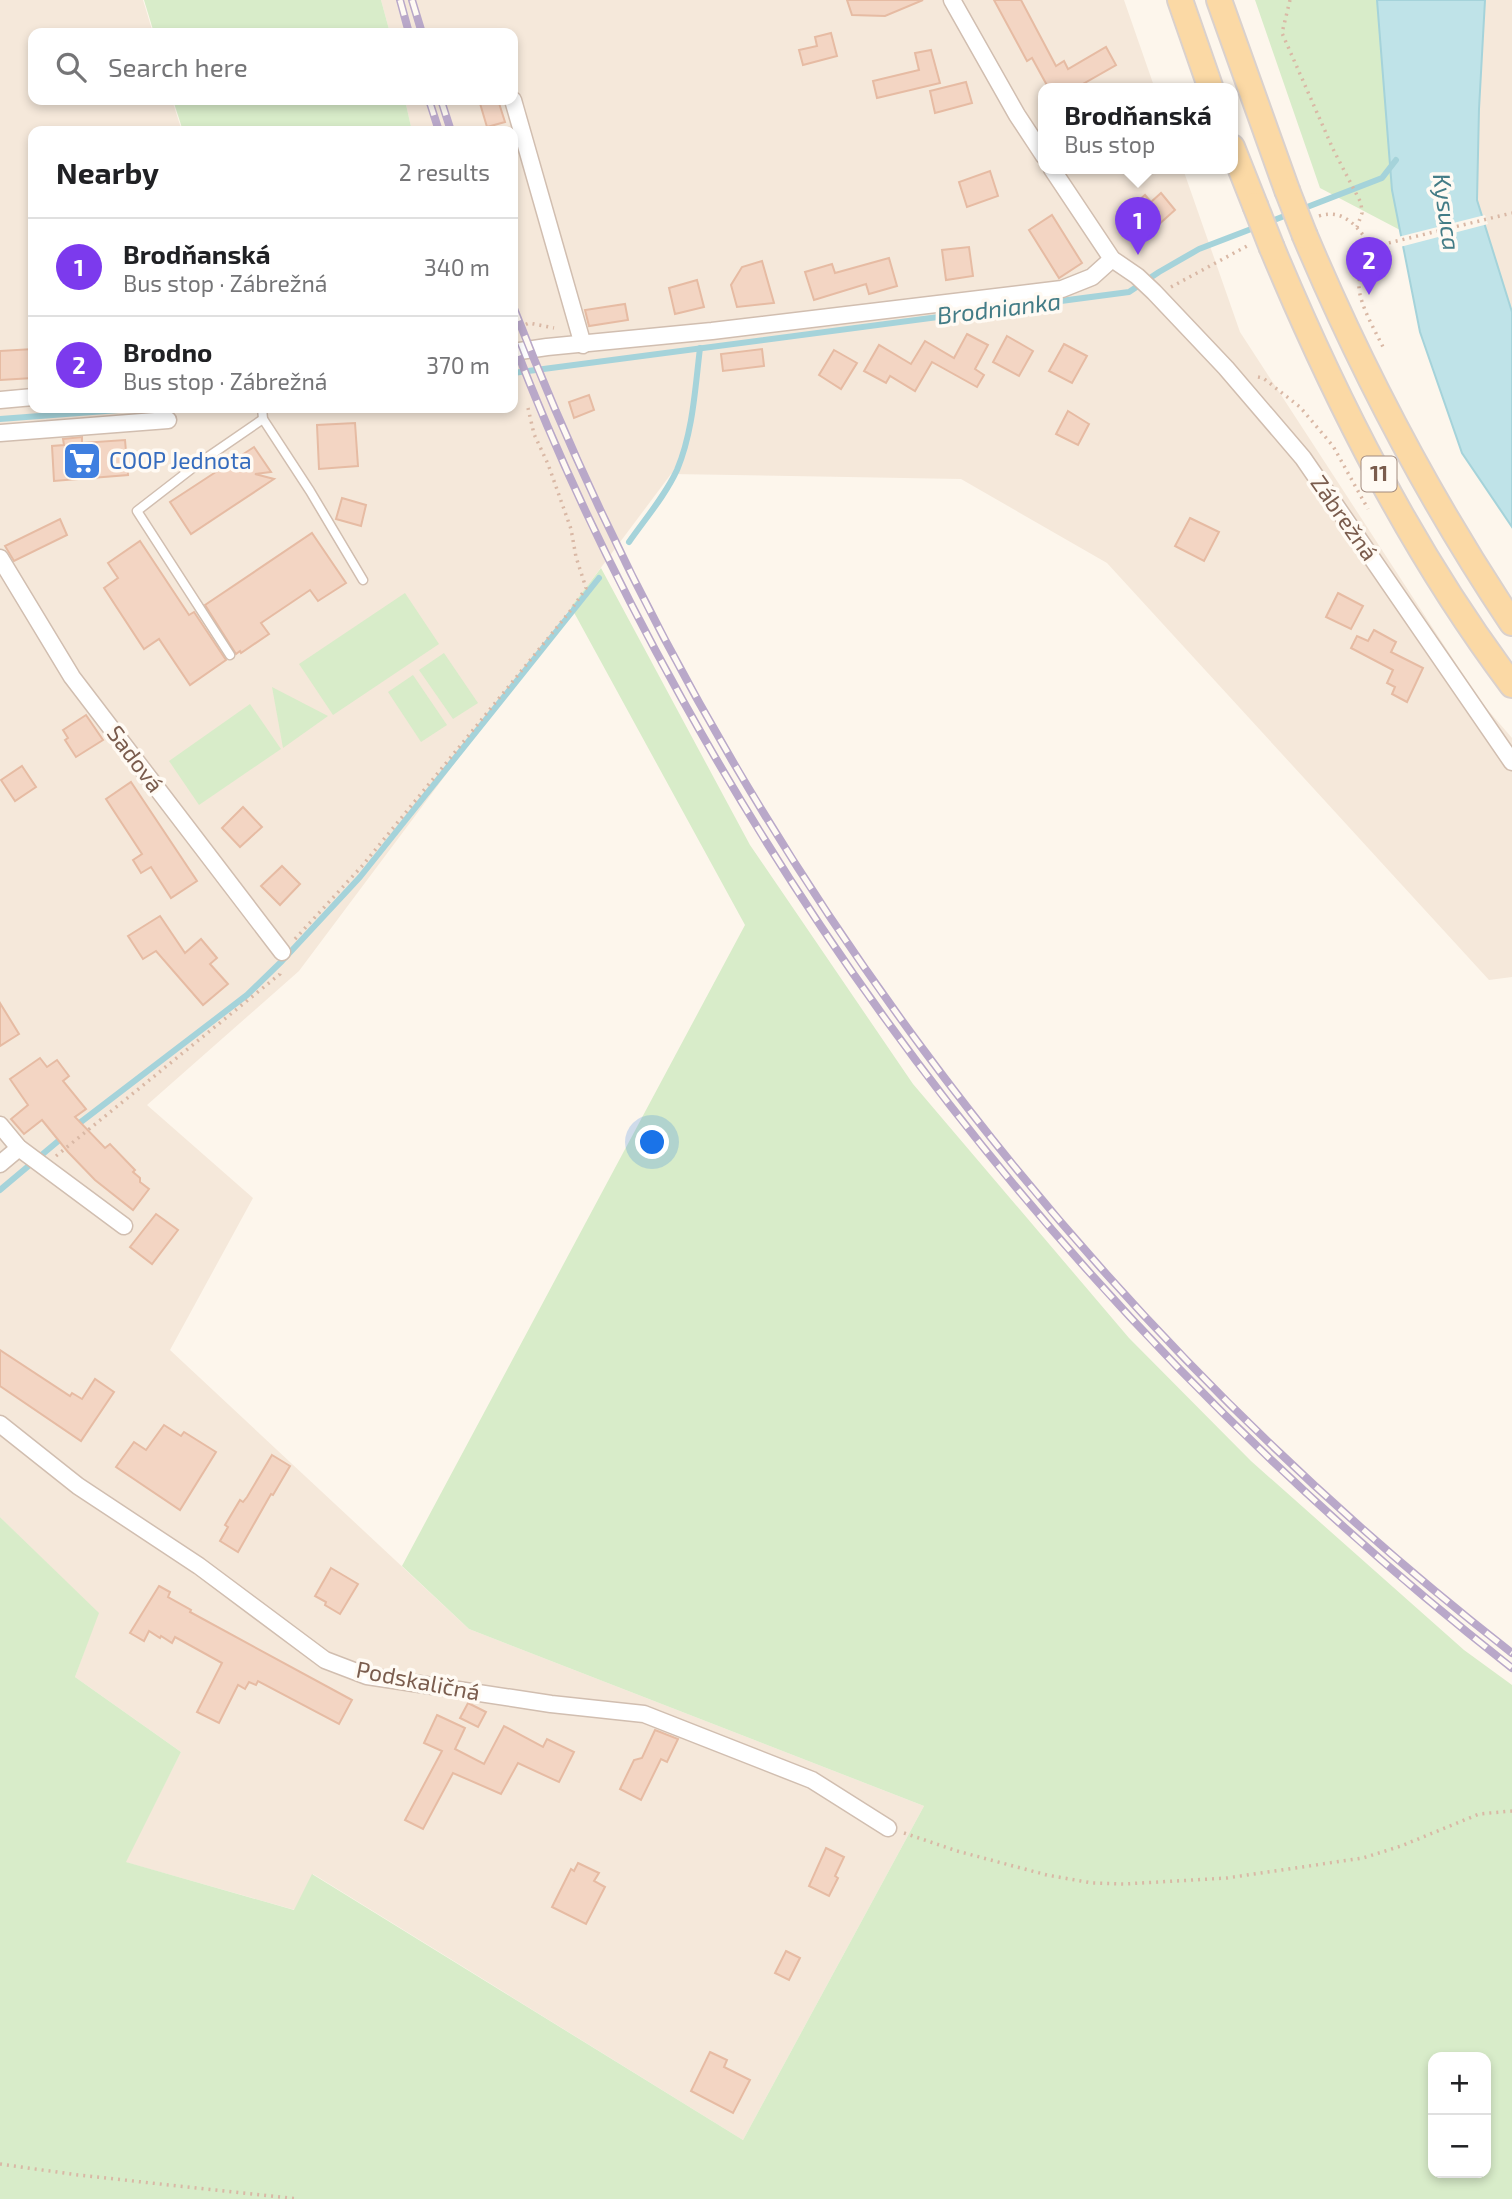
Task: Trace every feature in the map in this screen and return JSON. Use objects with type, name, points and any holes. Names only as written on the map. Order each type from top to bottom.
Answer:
[{"type":"main road","points":[[1180,0],[1209,83]]},
{"type":"main road","name":"11","points":[[1219,0],[1287,190],[1342,323],[1387,415],[1440,509],[1512,623]]},
{"type":"main road","name":"11","points":[[1238,160],[1310,340],[1355,431],[1447,589],[1512,685]]},
{"type":"street","points":[[952,0],[1038,147]]},
{"type":"street","points":[[514,105],[583,345]]},
{"type":"street","points":[[518,351],[1062,289],[1092,277],[1112,259],[1055,174]]},
{"type":"street","name":"Zábrežná","points":[[1112,259],[1154,292],[1226,369],[1303,458],[1512,762]]},
{"type":"street","points":[[0,400],[28,397]]},
{"type":"street","points":[[0,433],[168,421]]},
{"type":"street","name":"Sadová","points":[[0,558],[72,677],[281,959]]},
{"type":"street","points":[[0,1125],[34,1159],[124,1226]]},
{"type":"street","points":[[0,1164],[34,1159]]},
{"type":"street","name":"Podskaličná","points":[[0,1424],[78,1486],[199,1566],[325,1660],[367,1676],[551,1704],[644,1714],[812,1780],[888,1828]]},
{"type":"lane","points":[[262,413],[262,419],[310,491],[363,580]]},
{"type":"lane","points":[[230,655],[137,510],[262,419]]},
{"type":"path","points":[[1290,0],[1282,33],[1333,149],[1361,203],[1362,214],[1357,227]]},
{"type":"path","points":[[1387,244],[1512,213]]},
{"type":"path","points":[[1372,247],[1371,258],[1360,279],[1358,292],[1383,347]]},
{"type":"path","points":[[1226,369],[1263,379],[1300,407],[1333,446],[1368,509]]},
{"type":"path","points":[[34,1159],[279,974],[281,959],[362,866],[571,610],[586,588],[571,529],[548,464],[534,434],[528,408]]},
{"type":"path","points":[[888,1828],[957,1851],[1047,1875],[1092,1883],[1124,1884],[1227,1878],[1363,1858],[1401,1846],[1479,1814],[1512,1811]]},
{"type":"path","points":[[0,2164],[298,2199]]},
{"type":"shaded area","points":[[0,0],[143,0],[151,28],[28,28],[28,105],[174,105],[180,126],[28,126],[28,413],[518,413],[518,126],[411,126],[406,105],[518,105],[518,28],[389,28],[381,0],[1124,0],[1153,83],[1038,83],[1038,174],[1185,174],[1240,332],[1481,702],[1512,738],[1512,977],[1489,980],[1107,563],[961,479],[671,474],[299,971],[147,1105],[253,1198],[170,1350],[469,1629],[924,1806],[743,2140],[313,1874],[295,1910],[125,1862],[181,1752],[75,1677],[98,1613],[0,1517]]},
{"type":"shaded area","points":[[1485,0],[1512,0],[1512,312],[1477,200]]},
{"type":"green space","points":[[144,0],[381,0],[389,28],[152,28]]},
{"type":"green space","points":[[1255,0],[1377,0],[1392,190],[1400,230],[1320,188]]},
{"type":"green space","points":[[175,105],[406,105],[411,126],[181,126]]},
{"type":"green space","points":[[601,568],[750,845],[913,1084],[1129,1338],[1251,1461],[1464,1650],[1512,1685],[1512,2199],[0,2199],[0,1517],[99,1613],[75,1677],[181,1752],[126,1862],[294,1910],[312,1874],[743,2140],[924,1806],[469,1629],[402,1566],[745,925],[571,607]]},
{"type":"green space","points":[[405,593],[439,644],[333,715],[299,664]]},
{"type":"green space","points":[[444,653],[478,703],[453,719],[419,670]]},
{"type":"green space","points":[[413,675],[447,725],[421,742],[388,692]]},
{"type":"green space","points":[[272,687],[328,716],[283,748]]},
{"type":"green space","points":[[250,704],[281,749],[199,805],[169,761]]},
{"type":"water","name":"Kysuca","points":[[1377,0],[1485,0],[1477,200],[1512,312],[1512,527],[1462,453],[1420,332],[1392,190]]},
{"type":"pier","points":[[1485,215],[1488,224],[1400,247],[1398,237]]},
{"type":"building","points":[[847,0],[923,0],[885,16],[852,15]]},
{"type":"building","points":[[994,0],[1021,0],[1056,66],[1064,61],[1068,69],[1106,47],[1116,65],[1084,83],[1046,83],[1032,58],[1027,61]]},
{"type":"building","points":[[831,33],[837,56],[803,65],[799,50],[817,46],[815,37]]},
{"type":"building","points":[[931,50],[940,83],[877,98],[873,81],[919,70],[915,53]]},
{"type":"building","points":[[966,82],[972,103],[935,113],[930,91]]},
{"type":"building","points":[[480,105],[500,105],[505,122],[487,126]]},
{"type":"building","points":[[990,171],[998,196],[967,207],[959,182]]},
{"type":"building","points":[[1161,193],[1175,210],[1148,234],[1127,210],[1145,195],[1151,202]]},
{"type":"building","points":[[1052,215],[1082,263],[1059,278],[1029,230]]},
{"type":"building","points":[[969,247],[973,276],[946,280],[942,250]]},
{"type":"building","points":[[889,258],[897,286],[869,294],[866,284],[814,300],[805,272],[832,264],[835,273]]},
{"type":"building","points":[[762,261],[774,303],[737,307],[731,285],[742,267]]},
{"type":"building","points":[[697,280],[704,307],[675,314],[669,288]]},
{"type":"building","points":[[625,304],[628,320],[589,326],[585,310]]},
{"type":"building","points":[[967,334],[988,345],[975,369],[984,375],[977,387],[932,362],[915,391],[890,376],[886,383],[864,371],[879,345],[911,364],[925,341],[954,358]]},
{"type":"building","points":[[1007,336],[1033,351],[1019,376],[993,362]]},
{"type":"building","points":[[1064,344],[1087,356],[1072,383],[1049,371]]},
{"type":"building","points":[[28,349],[28,378],[0,380],[0,351]]},
{"type":"building","points":[[762,349],[764,366],[723,371],[721,354]]},
{"type":"building","points":[[834,350],[857,363],[841,389],[819,375]]},
{"type":"building","points":[[589,395],[594,410],[574,418],[569,402]]},
{"type":"building","points":[[1068,411],[1089,424],[1078,445],[1056,434]]},
{"type":"building","points":[[355,423],[358,466],[319,469],[317,425]]},
{"type":"building","name":"COOP Jednota","points":[[82,437],[82,443],[125,440],[128,475],[54,481],[52,446],[64,445],[63,439]]},
{"type":"building","points":[[254,447],[271,472],[255,474],[274,479],[191,534],[170,502]]},
{"type":"building","points":[[342,498],[366,505],[361,526],[336,519]]},
{"type":"building","points":[[1190,518],[1219,532],[1204,561],[1175,546]]},
{"type":"building","points":[[60,519],[67,535],[14,561],[5,546]]},
{"type":"building","points":[[312,533],[346,583],[318,601],[310,590],[261,623],[269,634],[236,654],[205,605]]},
{"type":"building","points":[[140,541],[189,615],[194,612],[226,660],[190,685],[159,639],[144,649],[104,588],[118,578],[108,563]]},
{"type":"building","points":[[1338,593],[1363,606],[1351,629],[1326,617]]},
{"type":"building","points":[[1374,630],[1396,642],[1391,652],[1423,668],[1407,702],[1392,694],[1395,687],[1387,683],[1393,670],[1351,648],[1357,636],[1368,641]]},
{"type":"building","points":[[86,715],[103,740],[76,757],[65,740],[68,738],[63,730]]},
{"type":"building","points":[[22,766],[36,787],[15,801],[1,780]]},
{"type":"building","points":[[131,782],[197,881],[171,898],[151,867],[141,873],[133,860],[142,854],[106,799]]},
{"type":"building","points":[[243,807],[262,827],[240,847],[222,828]]},
{"type":"building","points":[[282,866],[300,884],[280,905],[261,886]]},
{"type":"building","points":[[160,916],[185,953],[201,939],[217,958],[210,964],[228,984],[203,1005],[156,951],[143,959],[128,936]]},
{"type":"building","points":[[0,1003],[19,1034],[0,1046]]},
{"type":"building","points":[[40,1058],[47,1067],[57,1060],[69,1076],[63,1081],[86,1109],[75,1117],[105,1148],[110,1144],[135,1170],[133,1172],[140,1178],[140,1182],[149,1189],[133,1210],[95,1180],[42,1120],[24,1134],[11,1119],[28,1105],[10,1079]]},
{"type":"building","points":[[156,1214],[178,1230],[152,1264],[130,1247]]},
{"type":"building","points":[[0,1350],[70,1396],[72,1393],[82,1399],[95,1379],[114,1392],[81,1441],[0,1386]]},
{"type":"building","points":[[164,1425],[181,1436],[184,1432],[216,1452],[180,1510],[116,1467],[134,1442],[146,1450]]},
{"type":"building","points":[[272,1455],[290,1466],[238,1552],[220,1541],[228,1527],[225,1525],[240,1500],[243,1502],[247,1497]]},
{"type":"building","points":[[331,1568],[358,1584],[340,1614],[315,1596]]},
{"type":"building","points":[[159,1586],[170,1592],[168,1597],[191,1610],[190,1612],[352,1700],[339,1724],[258,1681],[256,1685],[249,1682],[245,1689],[238,1685],[219,1723],[197,1712],[222,1663],[175,1637],[172,1643],[149,1631],[144,1641],[130,1633]]},
{"type":"building","points":[[468,1703],[486,1712],[478,1727],[460,1718]]},
{"type":"building","points":[[437,1715],[465,1728],[455,1749],[484,1764],[504,1726],[543,1747],[547,1739],[574,1752],[559,1782],[518,1763],[501,1794],[453,1773],[423,1829],[405,1820],[442,1751],[424,1743]]},
{"type":"building","points":[[655,1730],[678,1739],[667,1762],[661,1759],[641,1800],[620,1789],[634,1760],[642,1758]]},
{"type":"building","points":[[826,1848],[844,1857],[829,1896],[809,1886]]},
{"type":"building","points":[[578,1863],[599,1873],[594,1881],[605,1887],[586,1924],[552,1907],[571,1869],[574,1871]]},
{"type":"building","points":[[786,1951],[800,1958],[789,1980],[775,1973]]},
{"type":"building","points":[[710,2052],[727,2060],[724,2067],[750,2080],[733,2113],[691,2091]]},
{"type":"waterway","name":"Brodnianka","points":[[1302,209],[1382,178],[1396,160]]},
{"type":"waterway","name":"Brodnianka","points":[[1269,222],[1292,213]]},
{"type":"waterway","name":"Brodnianka","points":[[518,372],[1129,292],[1199,249],[1259,226]]},
{"type":"waterway","points":[[629,542],[667,489],[677,470],[687,441],[693,410],[700,348]]},
{"type":"waterway","name":"Brodnianka","points":[[0,419],[79,413]]},
{"type":"waterway","points":[[73,1128],[247,995],[282,961],[360,877],[599,578]]},
{"type":"waterway","points":[[0,1190],[63,1137]]},
{"type":"railway","points":[[400,0],[408,28]]},
{"type":"railway","points":[[412,0],[420,28]]},
{"type":"railway","points":[[431,105],[437,126]]},
{"type":"railway","points":[[443,105],[449,126]]},
{"type":"railway","points":[[518,318],[596,501],[693,691],[801,873],[921,1047],[1053,1213],[1196,1370],[1349,1517],[1512,1653]]},
{"type":"railway","points":[[518,353],[591,523],[682,699],[764,839],[853,973],[947,1102],[1048,1226],[1155,1344],[1268,1457],[1387,1565],[1512,1668]]},
{"type":"place","name":"Brodňanská","points":[[1138,255]]},
{"type":"place","name":"Brodno","points":[[1369,295]]},
{"type":"place","name":"COOP Jednota","points":[[82,461]]}]
